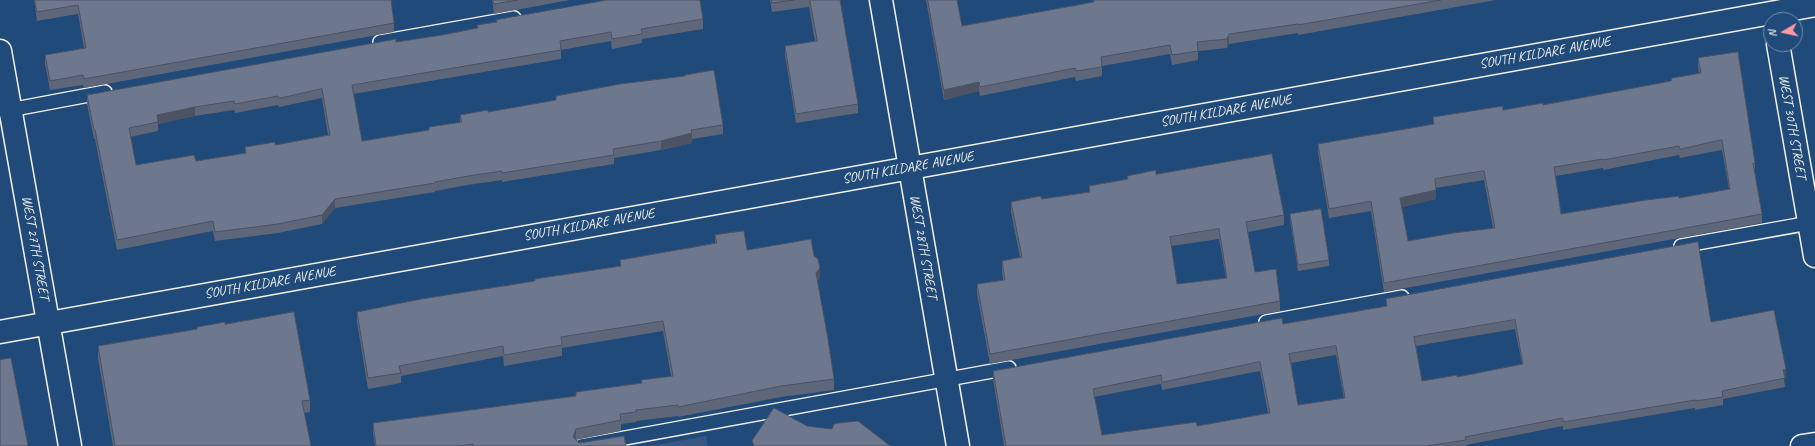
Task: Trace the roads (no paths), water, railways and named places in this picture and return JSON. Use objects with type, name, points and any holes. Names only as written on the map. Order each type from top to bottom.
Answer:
[{"type":"street","name":"WEST 28TH STREET","points":[[881,0],[958,446]]},
{"type":"street","name":"SOUTH KILDARE AVENUE","points":[[0,332],[1772,11],[1815,5]]},
{"type":"street","name":"WEST 27TH STREET","points":[[0,51],[5,110],[48,323],[70,446]]},
{"type":"street","name":"WEST 30TH STREET","points":[[1780,52],[1812,222],[1815,256]]},
{"type":"street","points":[[1802,446],[1815,444]]},
{"type":"lane","points":[[365,45],[528,16]]},
{"type":"lane","points":[[5,110],[116,90]]},
{"type":"lane","points":[[1667,249],[1812,222]]},
{"type":"lane","points":[[1252,324],[1416,294]]},
{"type":"lane","points":[[581,446],[1024,366]]}]
